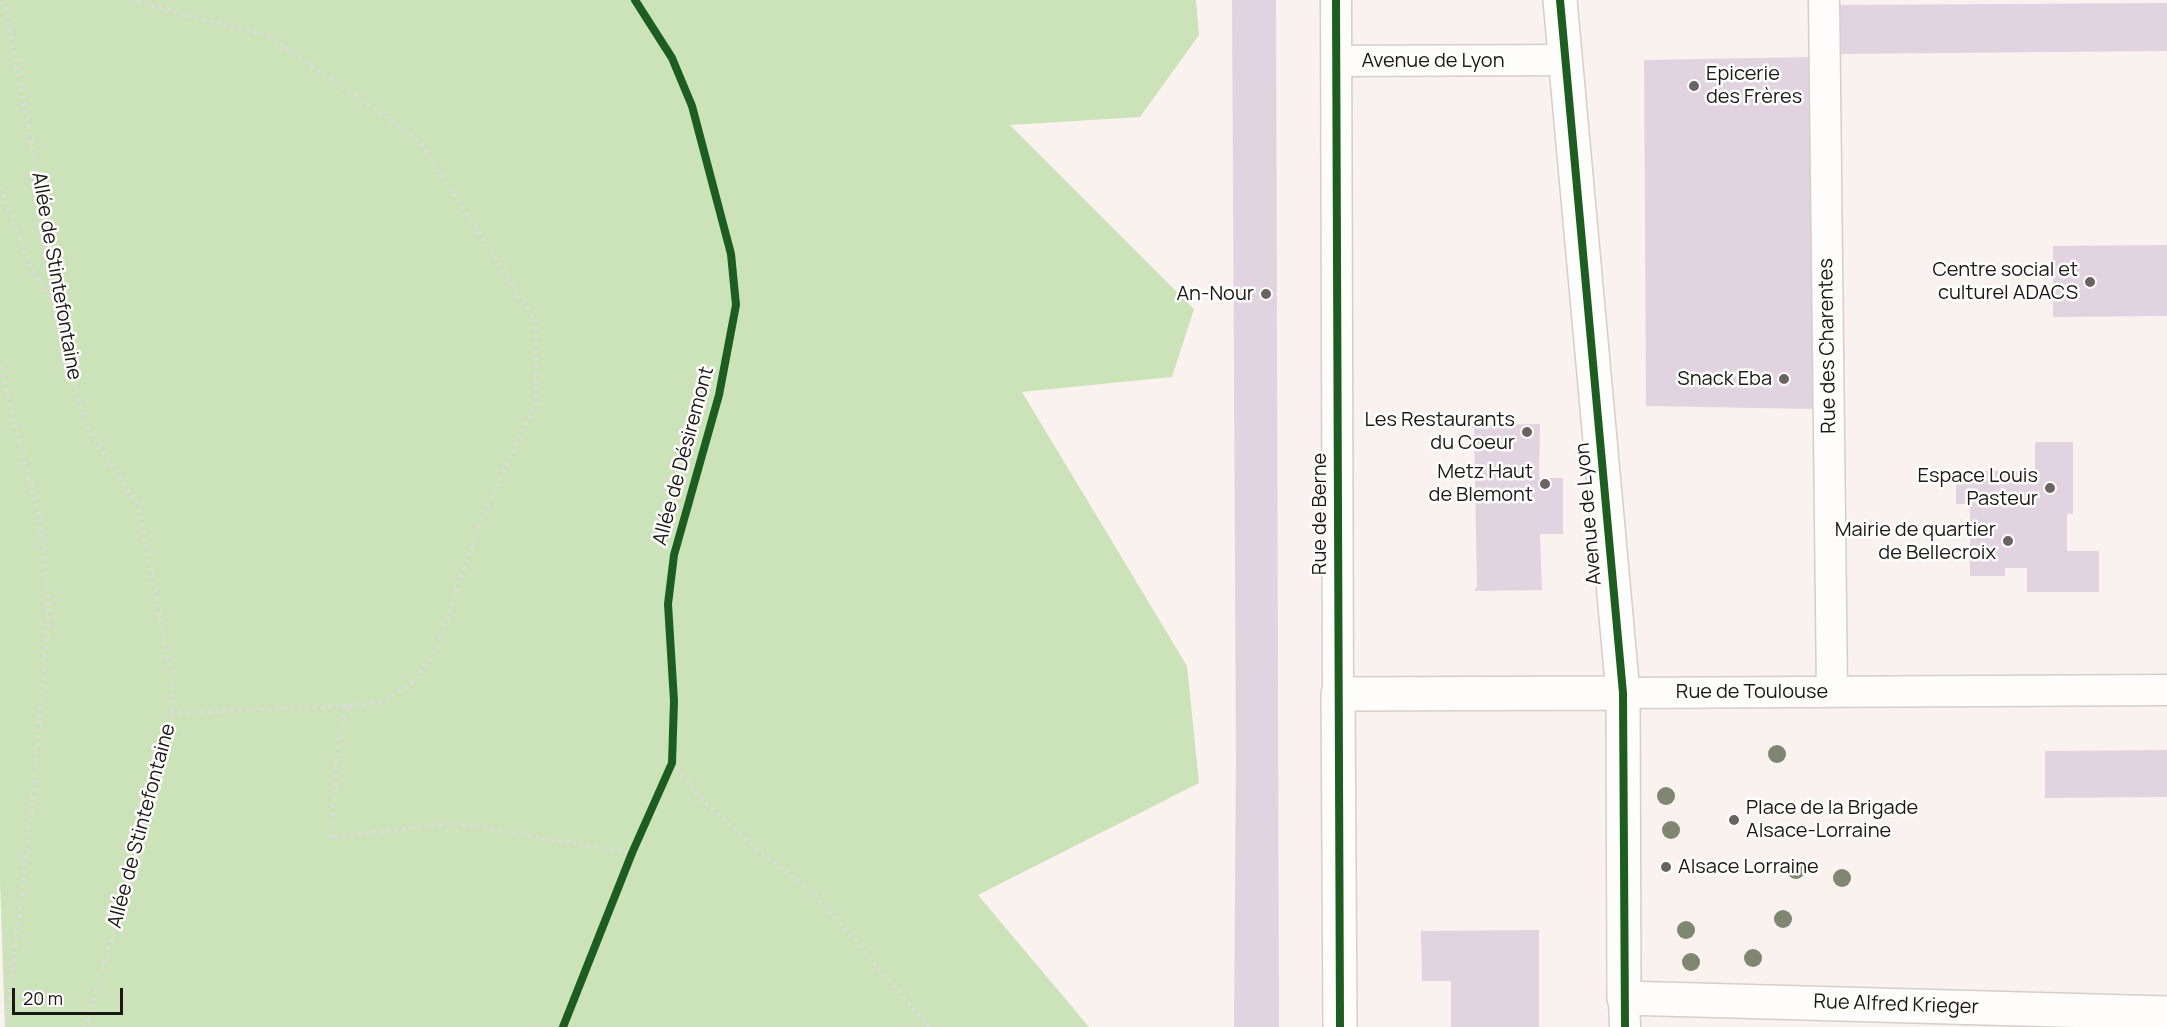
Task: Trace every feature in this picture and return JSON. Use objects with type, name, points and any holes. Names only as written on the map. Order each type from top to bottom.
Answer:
[{"type":"street","name":"Rue de Berne","points":[[1336,0],[1340,1027]]},
{"type":"street","name":"Avenue de Lyon","points":[[1560,0],[1623,693],[1625,1012]]},
{"type":"street","name":"Rue des Charentes","points":[[1824,0],[1832,692]]},
{"type":"street","name":"Avenue de Lyon","points":[[1337,61],[1566,60]]},
{"type":"street","name":"Rue de Toulouse","points":[[1338,694],[2167,690]]},
{"type":"street","name":"Rue Alfred Krieger","points":[[1625,1012],[2122,1020],[2167,1013]]},
{"type":"path","points":[[130,0],[268,36],[419,140],[536,322],[537,401],[478,524],[438,646],[415,681],[382,702],[171,712]]},
{"type":"path","points":[[0,187],[32,271],[58,307]]},
{"type":"path","points":[[0,368],[40,519],[49,612],[34,785],[6,1027]]},
{"type":"path","points":[[346,705],[339,733],[331,838],[454,823],[632,854]]},
{"type":"path","points":[[672,763],[701,799],[751,844],[818,897],[929,1027]]},
{"type":"green space","points":[[0,0],[1196,0],[1199,35],[1140,117],[1010,125],[1194,309],[1172,377],[1022,392],[1187,666],[1199,783],[978,895],[1089,1027],[5,1027],[0,881]]},
{"type":"building","points":[[1232,0],[1276,0],[1279,1027],[1234,1027],[1236,759]]},
{"type":"building","points":[[2167,3],[2167,51],[1838,54],[1837,5]]},
{"type":"building","points":[[1813,57],[1816,409],[1646,406],[1644,60]]},
{"type":"building","points":[[2167,245],[2167,316],[2053,317],[2053,246]]},
{"type":"building","points":[[1540,424],[1539,478],[1563,478],[1563,534],[1540,534],[1542,590],[1474,591],[1477,587],[1474,428],[1471,428],[1472,425]]},
{"type":"building","points":[[2035,442],[2073,442],[2073,514],[2067,514],[2067,551],[2099,551],[2099,592],[2027,592],[2027,568],[2005,568],[2005,576],[1970,576],[1970,504],[1956,504],[1956,471],[2019,471],[2019,478],[2035,478]]},
{"type":"building","points":[[2167,750],[2167,797],[2045,798],[2045,751]]},
{"type":"building","points":[[1539,930],[1539,1027],[1451,1027],[1451,981],[1422,981],[1421,931]]},
{"type":"cycle path","name":"Allée de Désiremont","points":[[563,1027],[632,853],[672,763],[674,701],[668,604],[674,555],[719,395],[736,305],[731,254],[692,106],[672,58],[635,0]]},
{"type":"cycle path","points":[[1336,0],[1340,1027]]},
{"type":"cycle path","points":[[1560,0],[1623,693],[1625,1027]]},
{"type":"place","name":"Epicerie des Frères","points":[[1694,86]]},
{"type":"place","name":"Centre social et culturel ADACS","points":[[2090,282]]},
{"type":"place","name":"An-Nour","points":[[1266,294]]},
{"type":"place","name":"Snack Eba","points":[[1784,379]]},
{"type":"place","name":"Les Restaurants du Coeur","points":[[1527,432]]},
{"type":"place","name":"Metz Haut de Blemont","points":[[1545,484]]},
{"type":"place","name":"Espace Louis Pasteur","points":[[2050,488]]},
{"type":"place","name":"Mairie de quartier de Bellecroix","points":[[2008,541]]},
{"type":"place","name":"Place de la Brigade Alsace-Lorraine","points":[[1734,820]]},
{"type":"place","name":"Alsace Lorraine","points":[[1666,867]]}]
